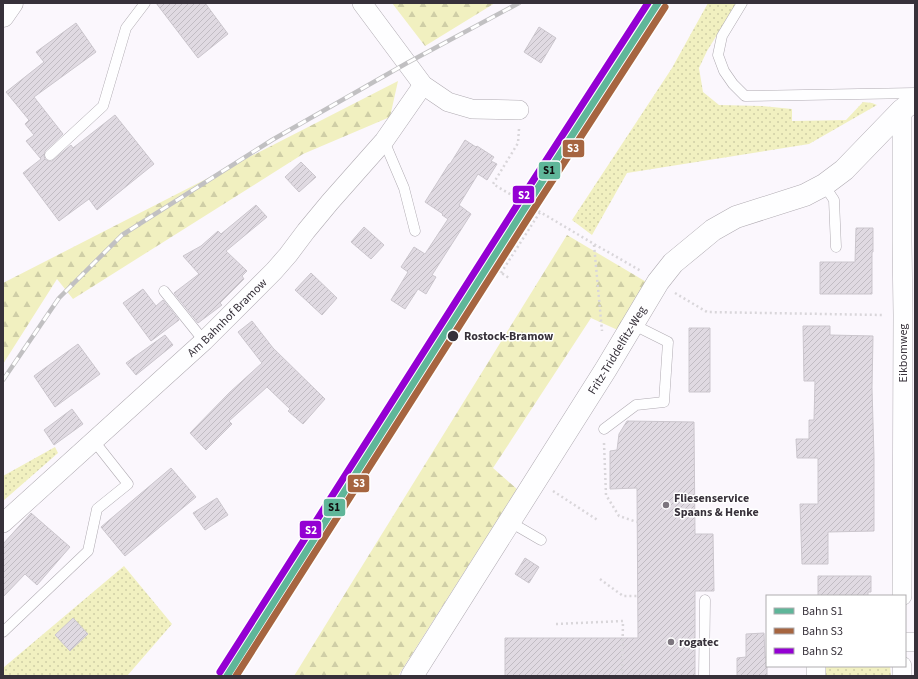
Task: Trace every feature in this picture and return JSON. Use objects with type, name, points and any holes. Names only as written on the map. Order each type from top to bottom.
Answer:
[{"type":"street","points":[[3,16],[12,3]]},
{"type":"street","points":[[362,3],[423,85],[448,102],[519,119]]},
{"type":"street","name":"Am Bahnhof Bramow","points":[[3,523],[204,341],[288,255],[330,202],[384,141],[423,85]]},
{"type":"street","name":"Fritz-Triddelfitz-Weg","points":[[412,676],[606,369],[658,282],[673,263],[713,230],[736,217],[805,195],[824,186],[844,170],[908,105]]},
{"type":"street","name":"Eikbomweg","points":[[902,595],[909,470],[903,315],[902,241],[908,105]]},
{"type":"lane","points":[[50,155],[103,106],[126,28],[145,3]]},
{"type":"lane","points":[[742,3],[722,36],[718,55],[724,71],[733,84],[745,96],[915,93]]},
{"type":"lane","points":[[384,141],[404,188],[415,231]]},
{"type":"lane","points":[[824,186],[834,200],[836,247]]},
{"type":"lane","points":[[164,291],[204,341]]},
{"type":"lane","points":[[604,429],[636,405],[664,402],[668,342],[632,324]]},
{"type":"lane","points":[[3,632],[88,551],[97,509],[128,484],[94,441]]},
{"type":"lane","points":[[510,522],[541,540]]},
{"type":"lane","points":[[704,676],[705,600]]},
{"type":"path","points":[[519,119],[518,143],[493,184],[645,273]]},
{"type":"path","points":[[502,273],[540,212]]},
{"type":"path","points":[[594,244],[606,369]]},
{"type":"path","points":[[494,268],[509,278]]},
{"type":"path","points":[[673,292],[707,312],[903,315]]},
{"type":"path","points":[[604,429],[606,495],[619,516],[637,522]]},
{"type":"path","points":[[552,490],[599,521]]},
{"type":"path","points":[[600,579],[623,596],[638,596]]},
{"type":"path","points":[[556,624],[623,621],[622,676]]},
{"type":"green space","points":[[392,3],[495,3],[425,46]]},
{"type":"green space","points":[[708,3],[737,3],[707,51],[699,68],[703,92],[719,105],[761,106],[792,109],[792,121],[846,120],[863,102],[877,105],[809,144],[627,173],[592,235],[572,220],[672,68]]},
{"type":"green space","points":[[398,81],[390,117],[303,154],[73,299],[57,279],[3,364],[3,283]]},
{"type":"green space","points":[[567,235],[648,283],[620,331],[591,318],[493,468],[517,489],[398,676],[294,676]]},
{"type":"green space","points":[[55,447],[58,453],[3,501],[3,476]]},
{"type":"green space","points":[[124,566],[172,624],[127,676],[3,676],[3,668]]},
{"type":"green space","points":[[823,667],[890,667],[891,676],[823,676]]},
{"type":"building","points":[[156,3],[205,3],[228,34],[198,58]]},
{"type":"building","points":[[76,23],[96,52],[34,97],[63,134],[45,151],[45,159],[52,161],[71,145],[73,148],[115,115],[154,164],[97,210],[89,199],[59,221],[23,173],[41,159],[26,141],[34,135],[25,124],[29,120],[6,92],[44,62],[36,52]]},
{"type":"building","points":[[539,27],[556,38],[541,63],[524,52]]},
{"type":"building","points":[[465,140],[494,157],[491,161],[497,164],[487,180],[478,174],[459,205],[471,214],[432,275],[436,277],[426,294],[418,289],[405,309],[391,300],[408,272],[401,267],[414,247],[425,254],[448,219],[425,202]]},
{"type":"building","points":[[301,162],[316,177],[299,192],[285,177]]},
{"type":"building","points":[[256,205],[267,217],[226,251],[247,271],[242,276],[244,279],[220,303],[222,305],[198,323],[174,293],[199,274],[183,256],[201,246],[218,231],[221,234]]},
{"type":"building","points":[[364,227],[384,245],[371,259],[351,242]]},
{"type":"building","points":[[856,228],[873,228],[872,294],[820,294],[820,262],[855,262]]},
{"type":"building","points":[[311,273],[337,298],[322,315],[295,290]]},
{"type":"building","points":[[143,289],[156,306],[163,300],[179,320],[151,341],[123,303]]},
{"type":"building","points":[[252,321],[273,348],[325,399],[303,424],[288,411],[290,409],[267,387],[229,421],[232,424],[206,450],[190,433],[230,392],[262,363],[238,332]]},
{"type":"building","points":[[803,326],[830,326],[830,335],[873,336],[872,388],[874,531],[828,532],[828,564],[802,564],[800,504],[818,504],[818,458],[797,458],[796,439],[809,439],[809,420],[814,420],[815,381],[804,381]]},
{"type":"building","points":[[689,328],[710,328],[710,392],[689,392]]},
{"type":"building","points":[[165,335],[173,345],[136,375],[126,363]]},
{"type":"building","points":[[78,344],[100,374],[55,407],[34,376]]},
{"type":"building","points":[[72,409],[83,424],[54,445],[44,430]]},
{"type":"building","points":[[627,421],[694,422],[695,534],[713,534],[714,591],[695,591],[695,676],[505,676],[505,638],[638,638],[637,488],[610,489],[610,451],[617,450],[619,434]]},
{"type":"building","points":[[171,468],[196,497],[125,556],[101,527]]},
{"type":"building","points":[[217,498],[228,515],[205,530],[193,513]]},
{"type":"building","points":[[31,513],[70,547],[37,585],[25,574],[3,597],[3,544]]},
{"type":"building","points":[[525,558],[539,567],[529,583],[515,574]]},
{"type":"building","points":[[818,576],[871,576],[871,592],[868,592],[868,595],[818,595]]},
{"type":"building","points":[[73,618],[88,634],[70,651],[55,635]]},
{"type":"building","points":[[764,633],[767,676],[737,676],[737,658],[746,657],[746,634]]},
{"type":"railway","points":[[3,380],[59,298],[122,235],[272,140],[407,63],[519,3]]},
{"type":"rail line","name":"S2","points":[[220,672],[516,207],[648,3]]},
{"type":"rail line","name":"S1","points":[[227,676],[523,211],[658,3]]},
{"type":"rail line","name":"S3","points":[[236,676],[530,215],[665,7]]},
{"type":"place","name":"Rostock-Bramow","points":[[453,336]]},
{"type":"place","name":"Fliesenservice Spaans & Henke","points":[[666,505]]},
{"type":"place","name":"rogatec","points":[[671,642]]}]
